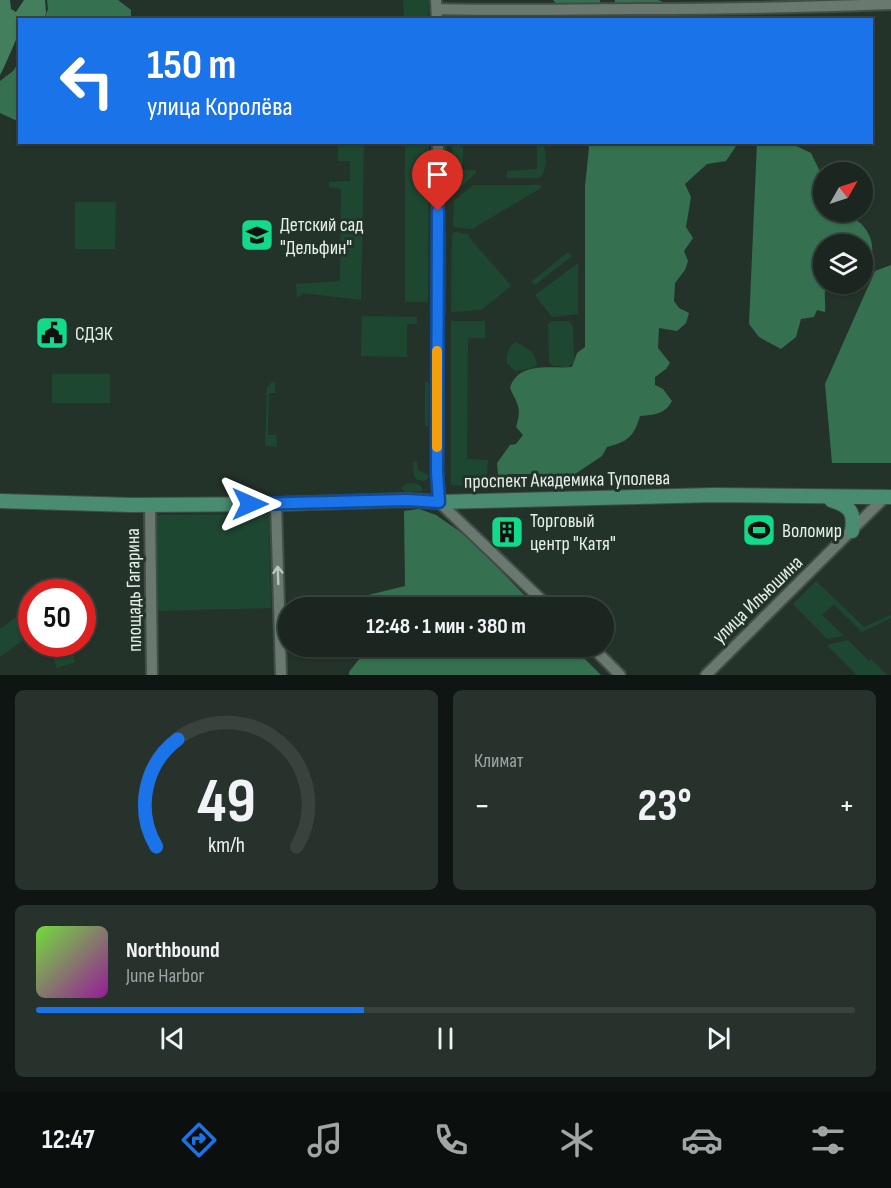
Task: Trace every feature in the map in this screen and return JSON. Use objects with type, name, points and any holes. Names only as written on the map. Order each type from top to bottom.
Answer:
[{"type":"main road","name":"проспект Академика Туполева","points":[[0,501],[150,505],[407,500],[439,502],[714,495],[887,498]]},
{"type":"main road","points":[[823,498],[843,504],[848,508],[854,518],[852,531]]},
{"type":"street","points":[[437,10],[726,10],[891,4]]},
{"type":"street","points":[[438,144],[437,472],[439,502],[538,597]]},
{"type":"street","name":"улица Ильюшина","points":[[706,675],[887,498]]},
{"type":"street","points":[[276,504],[281,675]]},
{"type":"street","name":"площадь Гагарина","points":[[150,505],[152,675]]},
{"type":"street","points":[[602,657],[620,675]]},
{"type":"shaded area","points":[[0,0],[10,0],[11,9],[16,12],[24,0],[45,0],[44,18],[18,18],[18,35],[0,75]]},
{"type":"shaded area","points":[[47,0],[118,0],[131,10],[131,18],[44,18],[48,9]]},
{"type":"shaded area","points":[[403,0],[429,0],[428,18],[404,18]]},
{"type":"shaded area","points":[[553,0],[600,0],[600,4],[558,6]]},
{"type":"shaded area","points":[[615,0],[658,0],[663,2],[664,18],[560,18],[559,16],[612,13]]},
{"type":"shaded area","points":[[18,64],[18,119],[15,120],[0,113],[0,81],[13,71]]},
{"type":"shaded area","points":[[364,144],[361,300],[303,293],[297,298],[296,284],[340,281],[341,189],[329,187],[329,182],[350,181],[350,161],[338,161],[338,145]]},
{"type":"shaded area","points":[[405,144],[429,144],[428,302],[405,302]]},
{"type":"shaded area","points":[[442,144],[447,144],[448,201],[442,198]]},
{"type":"shaded area","points":[[452,144],[458,144],[463,148],[463,164],[453,165]]},
{"type":"shaded area","points":[[537,144],[544,144],[546,162],[539,178],[507,178],[507,171],[537,169]]},
{"type":"shaded area","points":[[587,144],[737,144],[726,161],[707,164],[685,184],[691,197],[686,227],[693,238],[684,251],[688,261],[685,270],[675,283],[674,301],[679,308],[689,313],[686,323],[677,331],[659,328],[658,348],[670,363],[655,377],[655,385],[663,389],[672,401],[666,409],[659,413],[640,416],[629,437],[607,447],[602,456],[572,476],[511,474],[505,477],[498,475],[497,463],[510,445],[516,444],[523,435],[516,427],[519,411],[510,388],[514,379],[536,368],[572,367],[577,353],[585,347],[585,186],[589,148]]},
{"type":"shaded area","points":[[757,144],[792,144],[811,153],[815,162],[813,162],[813,222],[858,222],[868,234],[813,234],[813,294],[825,294],[825,312],[817,310],[814,317],[801,319],[796,337],[781,349],[759,337],[749,324]]},
{"type":"shaded area","points":[[454,170],[476,170],[476,173],[452,195]]},
{"type":"shaded area","points":[[473,185],[541,185],[541,188],[472,229],[453,227],[454,201]]},
{"type":"shaded area","points":[[75,202],[116,202],[115,249],[75,249]]},
{"type":"shaded area","points":[[446,232],[446,316],[442,314],[442,233]]},
{"type":"shaded area","points":[[454,232],[469,234],[469,237],[511,286],[481,310],[451,312],[452,235]]},
{"type":"shaded area","points":[[568,252],[572,256],[535,285],[531,282]]},
{"type":"shaded area","points":[[578,263],[578,314],[552,317],[535,295]]},
{"type":"shaded area","points":[[891,265],[891,463],[832,463],[825,384],[865,294],[873,294],[875,271]]},
{"type":"shaded area","points":[[362,316],[417,317],[417,324],[407,324],[407,357],[361,356]]},
{"type":"shaded area","points":[[451,321],[485,321],[485,338],[468,338],[467,459],[488,460],[486,486],[451,485]]},
{"type":"shaded area","points":[[552,321],[569,321],[573,326],[574,362],[569,367],[553,366],[549,362],[548,324]]},
{"type":"shaded area","points":[[516,342],[531,352],[537,367],[515,371],[507,363],[508,351]]},
{"type":"shaded area","points":[[52,374],[110,374],[110,403],[52,403]]},
{"type":"shaded area","points":[[275,382],[275,393],[269,393],[268,435],[276,435],[277,447],[265,444],[267,388]]},
{"type":"shaded area","points":[[425,382],[429,382],[428,426],[425,426]]},
{"type":"shaded area","points":[[413,462],[417,462],[418,470],[428,475],[424,481],[417,480],[414,476]]},
{"type":"shaded area","points":[[407,483],[418,484],[422,491],[405,492],[401,488]]},
{"type":"shaded area","points":[[419,509],[436,515],[469,538],[526,597],[360,597],[405,586],[404,511]]},
{"type":"shaded area","points":[[269,514],[271,608],[155,611],[156,515]]},
{"type":"shaded area","points":[[816,581],[864,627],[891,615],[891,618],[862,632],[834,604],[822,615],[844,636],[827,639],[793,604]]},
{"type":"shaded area","points":[[18,616],[18,644],[0,657],[0,629]]},
{"type":"shaded area","points":[[848,640],[887,675],[857,675],[827,645]]},
{"type":"shaded area","points":[[53,657],[74,657],[75,662],[57,668]]},
{"type":"shaded area","points":[[361,657],[583,657],[601,675],[349,675]]},
{"type":"slow traffic","points":[[437,351],[437,447]]},
{"type":"place","name":"Детский сад \"Дельфин\"","points":[[257,235]]},
{"type":"place","name":"СДЭК","points":[[52,333]]},
{"type":"place","name":"Воломир","points":[[759,530]]},
{"type":"place","name":"Торговый центр \"Катя\"","points":[[507,532]]},
{"type":"route","points":[[250,504],[407,500],[439,502],[437,472],[438,211]]}]
